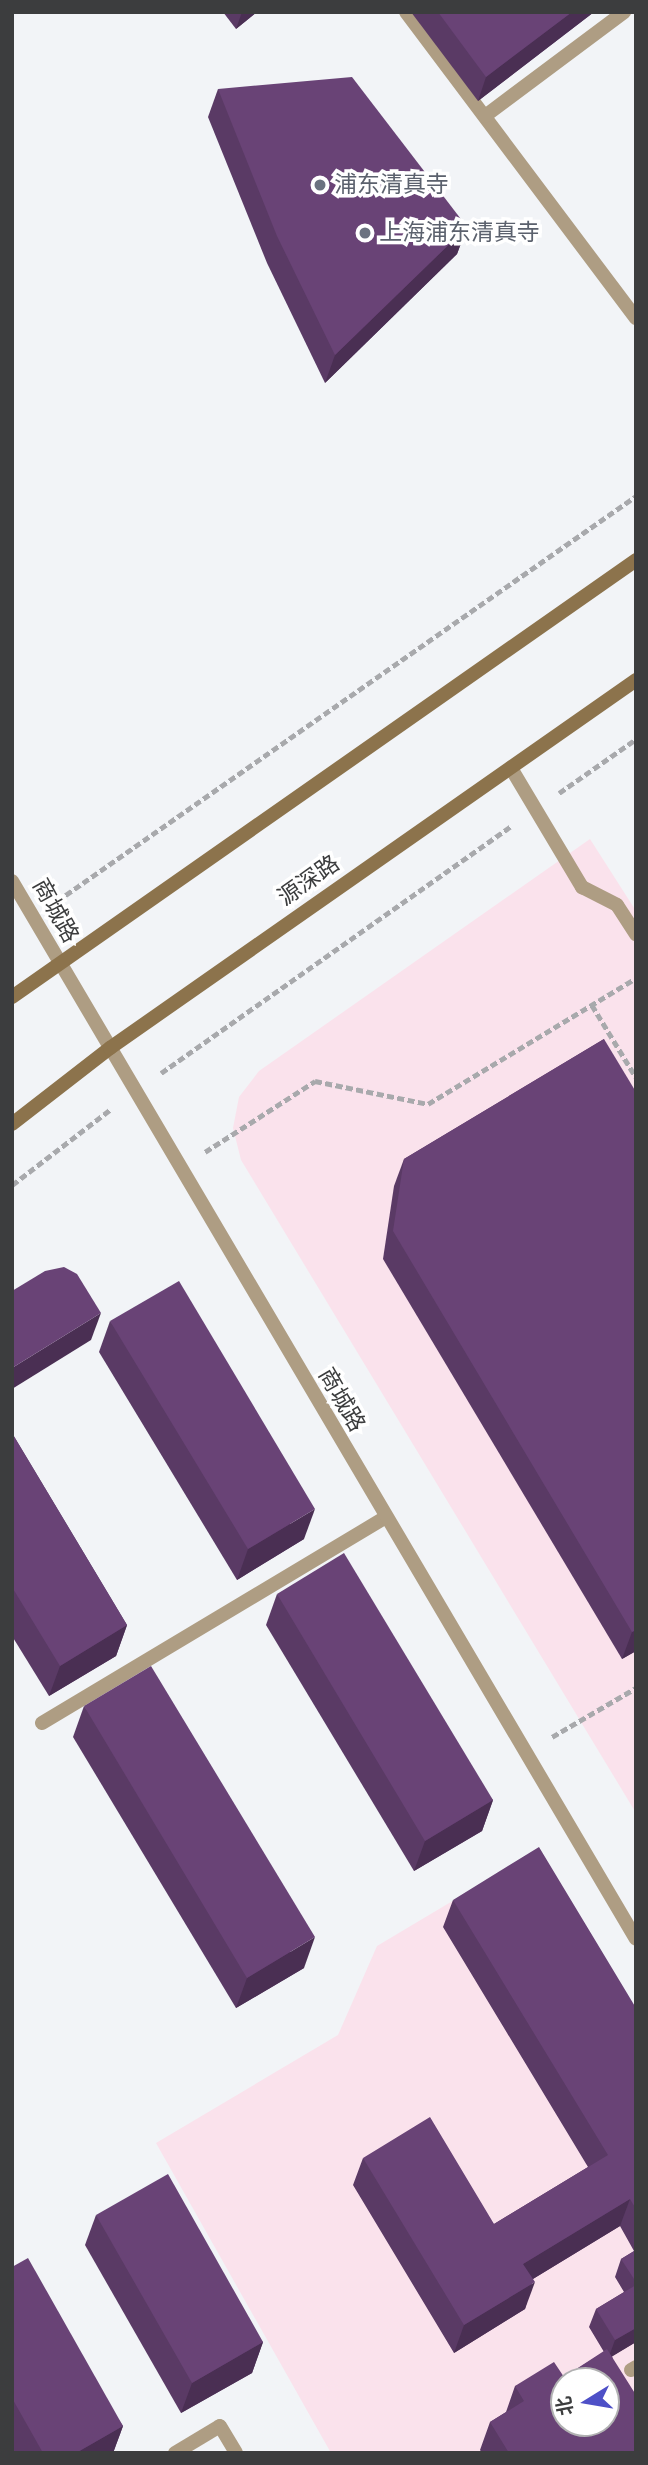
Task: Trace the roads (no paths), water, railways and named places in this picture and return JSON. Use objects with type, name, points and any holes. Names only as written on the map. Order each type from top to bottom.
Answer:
[{"type":"main road","points":[[12,997],[57,962],[636,559]]},
{"type":"main road","name":"源深路","points":[[12,1124],[110,1048],[636,680]]},
{"type":"street","points":[[406,12],[636,318]]},
{"type":"street","points":[[485,116],[624,12]]},
{"type":"street","points":[[510,768],[582,887],[617,905],[636,934]]},
{"type":"street","name":"商城路","points":[[12,881],[384,1518],[636,1939]]},
{"type":"street","points":[[42,1723],[384,1518]]},
{"type":"street","points":[[175,2453],[220,2426],[236,2453]]},
{"type":"place","name":"浦东清真寺","points":[[320,185]]},
{"type":"place","name":"上海浦东清真寺","points":[[365,233]]}]
